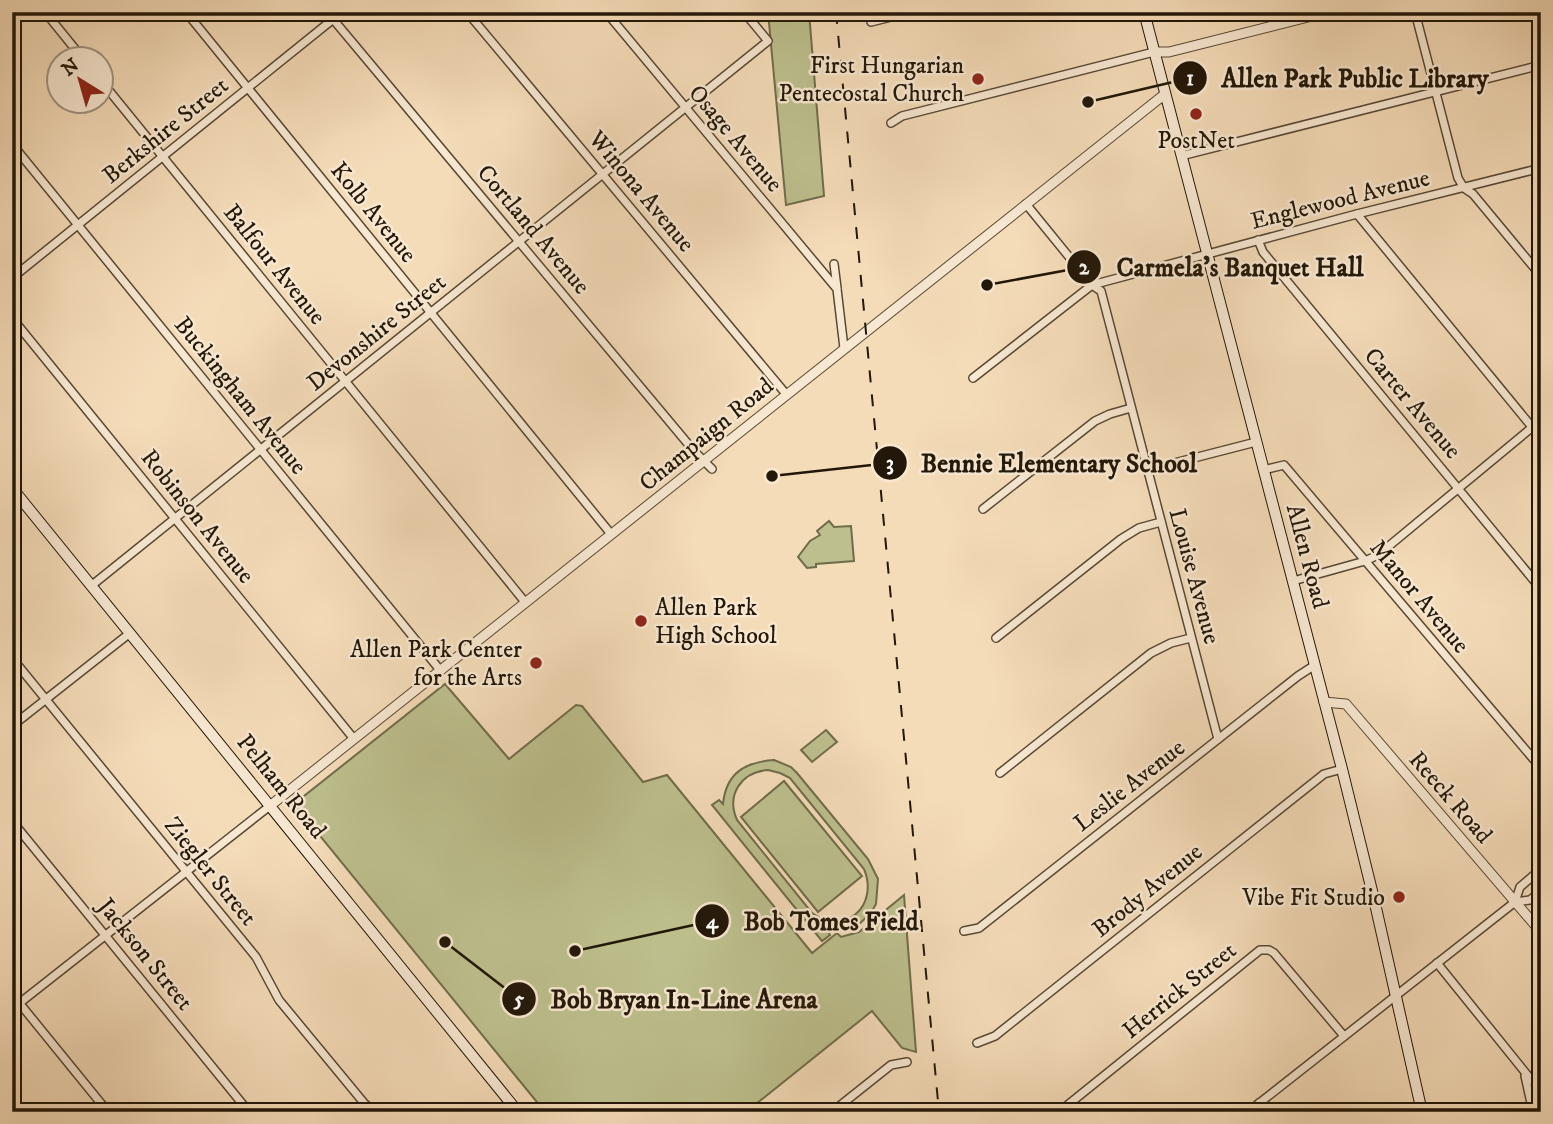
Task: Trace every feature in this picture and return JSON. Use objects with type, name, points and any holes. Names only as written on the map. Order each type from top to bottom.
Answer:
[{"type":"main road","name":"Allen Road","points":[[1144,12],[1342,769],[1422,1112]]},
{"type":"main road","name":"Pelham Road","points":[[12,488],[518,1112]]},
{"type":"street","points":[[45,12],[72,46]]},
{"type":"street","name":"Kolb Avenue","points":[[186,12],[611,534]]},
{"type":"street","name":"Cortland Avenue","points":[[327,12],[712,469]]},
{"type":"street","name":"Berkshire Street","points":[[12,278],[342,12]]},
{"type":"street","name":"Winona Avenue","points":[[467,12],[786,394]]},
{"type":"street","name":"Osage Avenue","points":[[606,12],[837,289]]},
{"type":"street","name":"Devonshire Street","points":[[92,586],[768,41],[744,12]]},
{"type":"street","points":[[871,22],[911,12]]},
{"type":"street","points":[[891,123],[902,116],[1154,52],[1168,52],[1328,12]]},
{"type":"street","points":[[1415,12],[1458,178],[1541,276]]},
{"type":"street","points":[[1181,156],[1541,65]]},
{"type":"street","name":"Champaign Road","points":[[271,805],[1165,94]]},
{"type":"street","name":"Balfour Avenue","points":[[116,99],[525,602]]},
{"type":"street","name":"Buckingham Avenue","points":[[12,144],[440,670]]},
{"type":"street","name":"Englewood Avenue","points":[[973,378],[1092,285],[1541,168]]},
{"type":"street","name":"Louise Avenue","points":[[1026,204],[1092,285],[1101,291],[1218,739]]},
{"type":"street","points":[[1357,214],[1541,438]]},
{"type":"street","name":"Carter Avenue","points":[[1258,240],[1263,253],[1541,590]]},
{"type":"street","points":[[834,264],[844,348]]},
{"type":"street","name":"Robinson Avenue","points":[[12,318],[354,739]]},
{"type":"street","points":[[983,509],[1095,421],[1131,408]]},
{"type":"street","points":[[1293,581],[1378,555],[1541,420]]},
{"type":"street","points":[[1147,470],[1256,442]]},
{"type":"street","name":"Manor Avenue","points":[[1263,470],[1284,465],[1541,768]]},
{"type":"street","points":[[996,638],[1121,539],[1144,526],[1161,522]]},
{"type":"street","points":[[12,726],[130,633]]},
{"type":"street","points":[[1000,773],[1151,653],[1171,643],[1191,638]]},
{"type":"street","name":"Ziegler Street","points":[[12,658],[256,957],[279,1000],[374,1112]]},
{"type":"street","name":"Leslie Avenue","points":[[964,931],[979,928],[1315,665]]},
{"type":"street","name":"Reeck Road","points":[[1324,702],[1346,704],[1541,932]]},
{"type":"street","name":"Brody Avenue","points":[[977,1043],[995,1036],[1324,774],[1342,769]]},
{"type":"street","points":[[12,1009],[271,805]]},
{"type":"street","name":"Jackson Street","points":[[12,821],[248,1112]]},
{"type":"street","points":[[1515,902],[1520,887],[1541,869]]},
{"type":"street","points":[[1248,1112],[1515,902],[1530,900],[1541,891]]},
{"type":"street","name":"Herrick Street","points":[[1059,1112],[1260,950],[1274,953],[1344,1036]]},
{"type":"street","points":[[1437,963],[1541,1092]]},
{"type":"street","points":[[12,994],[108,1112]]},
{"type":"street","points":[[832,1112],[891,1065],[907,1062]]},
{"type":"street","points":[[1524,1072],[1533,1112]]},
{"type":"street","points":[[1259,1103],[1267,1112]]},
{"type":"green space","points":[[768,12],[809,12],[824,196],[786,205]]},
{"type":"green space","points":[[829,521],[834,527],[851,526],[854,561],[816,564],[816,567],[807,568],[798,557],[810,541],[820,535],[817,531]]},
{"type":"green space","points":[[445,684],[509,759],[576,705],[582,706],[643,782],[667,775],[812,953],[837,933],[841,937],[859,932],[904,895],[916,1052],[902,1048],[872,1011],[746,1112],[545,1112],[294,804]]},
{"type":"green space","points":[[826,730],[837,742],[812,762],[801,750]]},
{"type":"green space","points":[[774,760],[791,767],[868,859],[878,879],[876,904],[857,926],[836,931],[827,930],[830,935],[822,941],[712,805],[719,800],[723,804],[728,784],[739,771]],"holes":[[[768,770],[790,778],[864,869],[867,894],[856,914],[847,919],[825,919],[812,913],[737,820],[733,802],[743,780]]]},
{"type":"green space","points":[[784,781],[862,876],[818,912],[741,817]]},
{"type":"railway","points":[[836,12],[939,1112]]},
{"type":"place","name":"First Hungarian Pentecostal Church","points":[[978,79]]},
{"type":"place","name":"Allen Park Public Library","points":[[1088,102]]},
{"type":"place","name":"PostNet","points":[[1196,114]]},
{"type":"place","name":"Carmela's Banquet Hall","points":[[987,285]]},
{"type":"place","name":"Bennie Elementary School","points":[[772,476]]},
{"type":"place","name":"Allen Park High School","points":[[641,621]]},
{"type":"place","name":"Allen Park Center for the Arts","points":[[536,663]]},
{"type":"place","name":"Vibe Fit Studio","points":[[1399,897]]},
{"type":"place","name":"Bob Bryan In-Line Arena","points":[[445,942]]},
{"type":"place","name":"Bob Tomes Field","points":[[575,951]]}]
